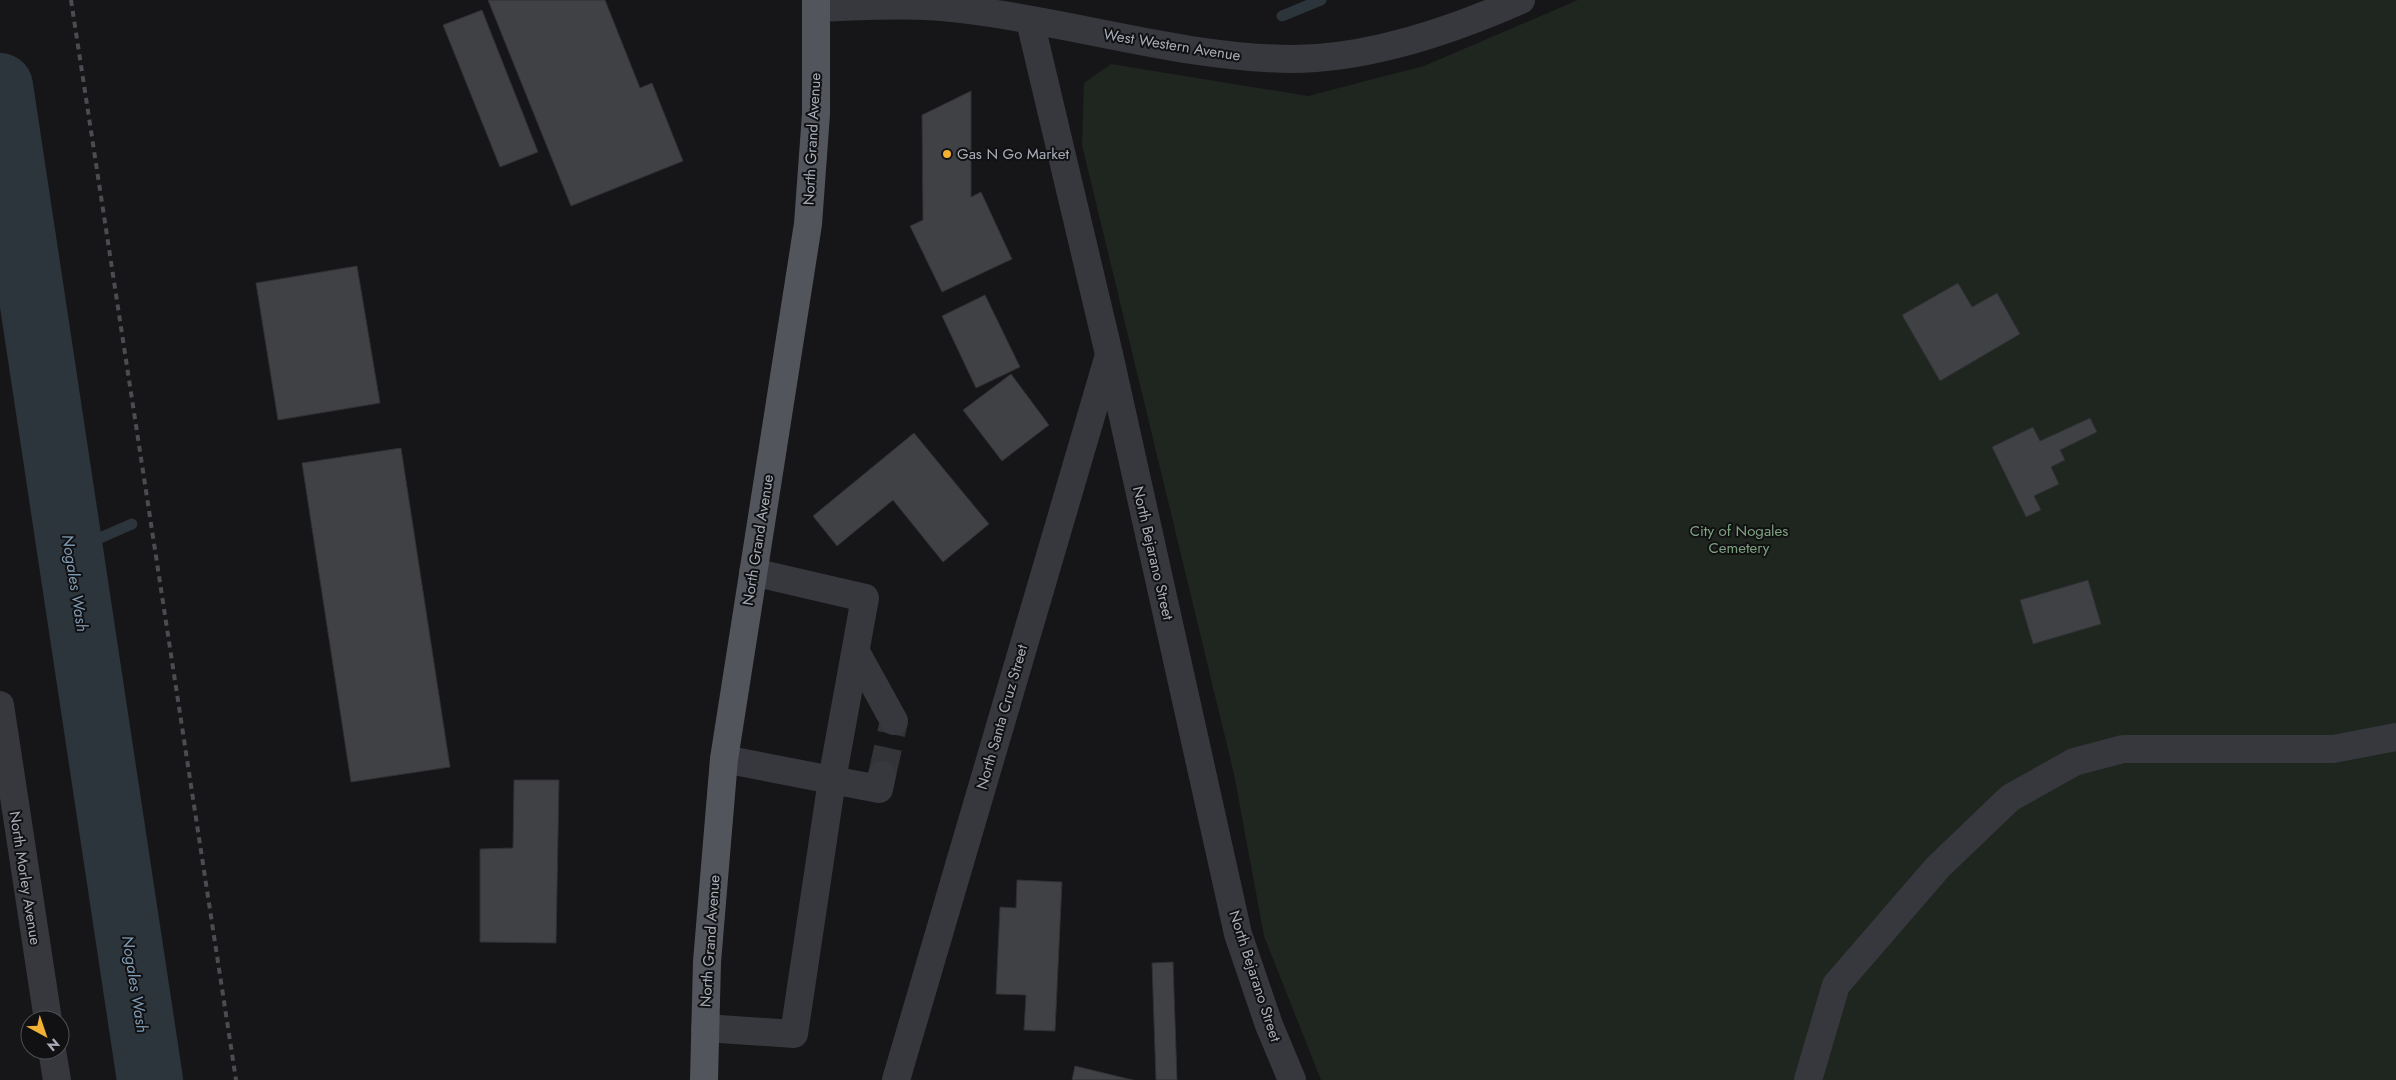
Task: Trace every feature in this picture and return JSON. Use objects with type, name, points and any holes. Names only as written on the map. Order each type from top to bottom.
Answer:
[{"type":"main road","name":"North Grand Avenue","points":[[704,1080],[707,962],[724,759],[808,224],[816,114],[817,4]]},
{"type":"street","name":"West Western Avenue","points":[[817,4],[967,9],[1233,56],[1293,59],[1348,54],[1417,38],[1521,0]]},
{"type":"street","name":"North Bejarano Street","points":[[1030,21],[1109,354],[1238,934],[1269,1025],[1292,1080]]},
{"type":"street","name":"North Santa Cruz Street","points":[[896,1080],[1109,354]]},
{"type":"street","points":[[705,1028],[794,1034],[832,780],[865,598],[753,572]]},
{"type":"street","points":[[856,652],[894,720]]},
{"type":"street","name":"North Morley Avenue","points":[[0,705],[3,753],[46,1010]]},
{"type":"street","points":[[1808,1080],[1836,985],[1938,867],[2010,798],[2074,762],[2123,749],[2333,749],[2396,737]]},
{"type":"street","points":[[724,759],[878,789],[882,774]]},
{"type":"street","points":[[54,1060],[57,1080]]},
{"type":"green space","name":"City of Nogales Cemetery","points":[[1578,0],[2396,0],[2396,1080],[1321,1080],[1264,936],[1234,774],[1082,145],[1084,83],[1111,64],[1308,96],[1424,66]]},
{"type":"building","points":[[488,0],[605,0],[640,88],[652,83],[683,161],[571,206]]},
{"type":"building","points":[[482,10],[538,152],[500,167],[443,25]]},
{"type":"building","name":"Gas N Go Market","points":[[971,91],[971,197],[981,192],[1012,259],[942,292],[910,226],[923,220],[922,115]]},
{"type":"building","points":[[357,266],[380,403],[278,420],[256,283]]},
{"type":"building","points":[[1958,283],[1972,307],[1997,293],[2020,334],[1940,381],[1902,315]]},
{"type":"building","points":[[985,295],[1020,367],[976,388],[942,316]]},
{"type":"building","points":[[1011,374],[1049,425],[1002,461],[963,410]]},
{"type":"building","points":[[2090,418],[2097,432],[2060,450],[2065,460],[2051,467],[2059,484],[2034,496],[2041,510],[2026,517],[1992,447],[2033,427],[2040,441]]},
{"type":"building","points":[[914,433],[989,524],[943,562],[893,500],[837,546],[813,516]]},
{"type":"building","points":[[401,448],[450,767],[351,782],[302,463]]},
{"type":"building","points":[[2088,580],[2101,624],[2033,644],[2020,600]]},
{"type":"building","points":[[514,780],[559,780],[556,943],[480,942],[480,849],[513,848]]},
{"type":"building","points":[[1017,880],[1062,882],[1055,1031],[1024,1030],[1026,995],[996,994],[1000,907],[1016,908]]},
{"type":"building","points":[[1173,962],[1177,1080],[1156,1080],[1152,963]]},
{"type":"building","points":[[1075,1066],[1133,1080],[1072,1080]]},
{"type":"waterway","points":[[1282,16],[1321,0]]},
{"type":"waterway","name":"Nogales Wash","points":[[0,86],[150,1080]]},
{"type":"waterway","points":[[70,551],[132,524]]},
{"type":"tunnel","points":[[882,775],[894,721]]},
{"type":"railway","points":[[71,0],[236,1080]]},
{"type":"place","name":"Gas N Go Market","points":[[947,154]]}]
